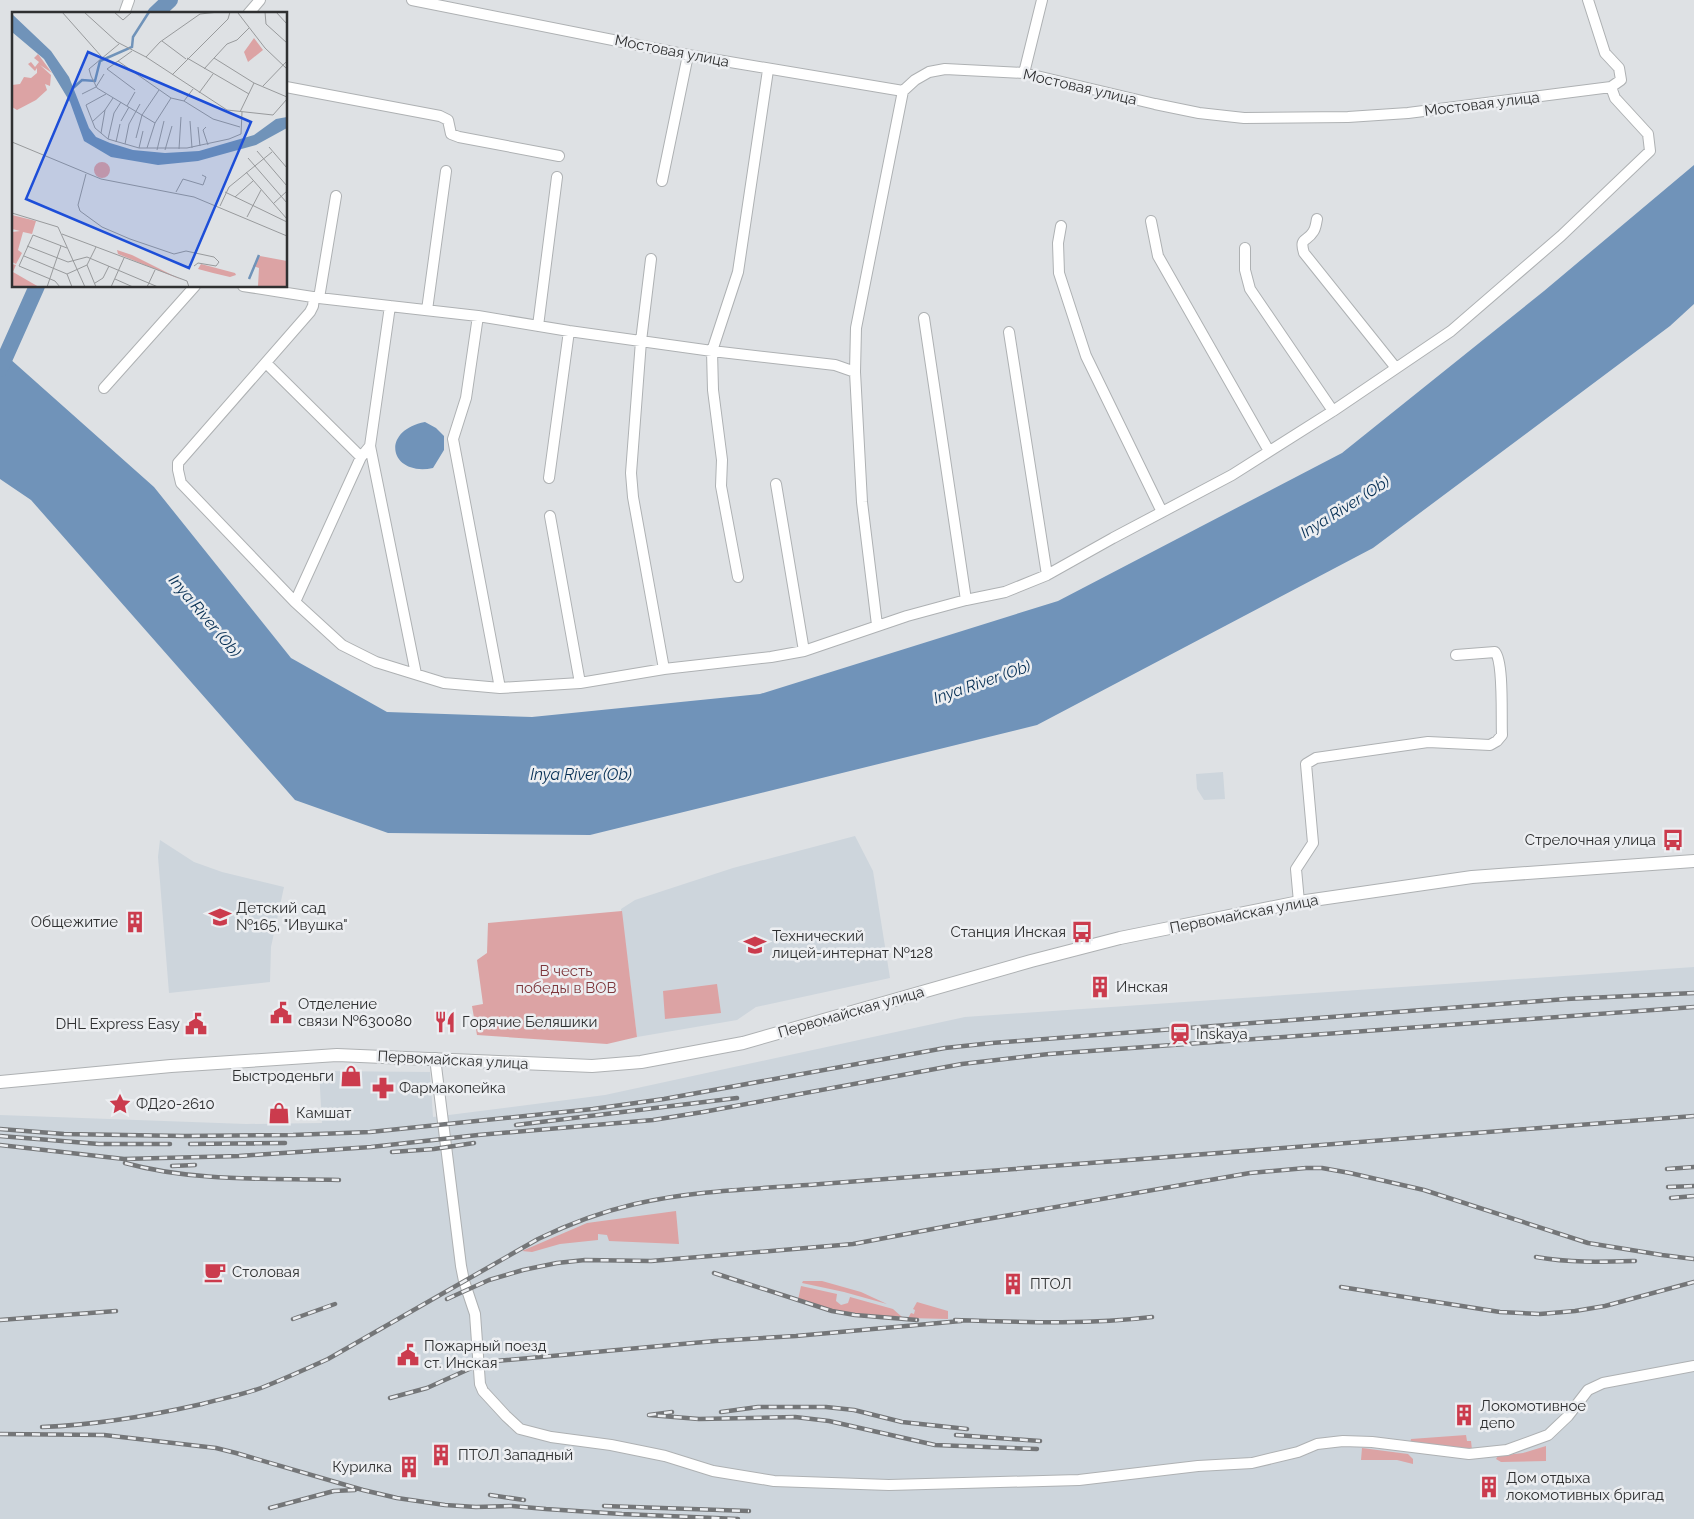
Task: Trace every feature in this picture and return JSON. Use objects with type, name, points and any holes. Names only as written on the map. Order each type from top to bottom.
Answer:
[{"type":"main road","name":"Первомайская улица","points":[[0,1082],[171,1066],[358,1054],[592,1066],[641,1062],[743,1043],[1059,953],[1136,935],[1299,902],[1472,877],[1694,861]]},
{"type":"street","points":[[125,12],[129,0]]},
{"type":"street","points":[[250,12],[260,0]]},
{"type":"street","name":"Мостовая улица","points":[[412,0],[768,70],[903,91],[915,80],[929,72],[945,70],[1024,73],[1154,104],[1200,113],[1244,118],[1348,117],[1408,113],[1610,88]]},
{"type":"street","points":[[1024,73],[1042,0]]},
{"type":"street","points":[[336,196],[317,297],[310,312],[178,463],[181,483],[295,602],[342,645],[376,662],[444,683],[500,688],[580,683],[664,669],[772,657],[804,651],[877,625],[966,600],[1005,592],[1047,575],[1232,475],[1333,411],[1451,331],[1561,236],[1650,151],[1648,134],[1616,98],[1610,88],[1620,80],[1619,68],[1605,53],[1588,0]]},
{"type":"street","points":[[662,182],[688,55]]},
{"type":"street","points":[[738,577],[721,486],[722,460],[714,390],[712,351],[738,272],[768,70]]},
{"type":"street","points":[[288,87],[440,116],[448,120],[451,134],[459,137],[559,156]]},
{"type":"street","points":[[877,625],[862,502],[855,372],[856,328],[903,91]]},
{"type":"street","points":[[427,310],[446,171]]},
{"type":"street","points":[[538,326],[557,177]]},
{"type":"street","points":[[1317,219],[1314,231],[1304,240],[1302,245],[1304,253],[1396,368]]},
{"type":"street","points":[[1151,221],[1158,256],[1269,451]]},
{"type":"street","points":[[1061,226],[1058,243],[1058,273],[1086,356],[1162,512]]},
{"type":"street","points":[[1245,248],[1245,270],[1250,289],[1333,411]]},
{"type":"street","points":[[652,259],[641,341],[631,473],[633,497],[664,669]]},
{"type":"street","points":[[104,388],[193,288]]},
{"type":"street","points":[[256,288],[478,316],[712,351],[835,365],[855,372]]},
{"type":"street","points":[[390,306],[370,446],[416,674]]},
{"type":"street","points":[[478,316],[466,398],[453,439],[500,688]]},
{"type":"street","points":[[924,318],[966,600]]},
{"type":"street","points":[[549,478],[569,331]]},
{"type":"street","points":[[1009,332],[1047,575]]},
{"type":"street","points":[[266,363],[361,456]]},
{"type":"street","points":[[295,602],[361,456],[370,446]]},
{"type":"street","points":[[776,484],[804,651]]},
{"type":"street","points":[[550,516],[580,683]]},
{"type":"street","points":[[1299,902],[1296,868],[1313,843],[1306,764],[1316,758],[1428,742],[1490,745],[1502,735],[1498,654],[1495,652],[1456,654]]},
{"type":"street","points":[[435,1058],[461,1266],[475,1314],[480,1384],[484,1391],[520,1429],[551,1437],[611,1445],[665,1456],[714,1471],[774,1481],[889,1485],[1064,1481],[1252,1462],[1298,1452],[1317,1444],[1343,1441],[1372,1442],[1469,1454],[1507,1450],[1548,1435],[1568,1416],[1588,1390],[1603,1383],[1694,1366]]},
{"type":"shaded area","points":[[1223,772],[1225,799],[1204,800],[1197,789],[1196,774]]},
{"type":"shaded area","name":"Технический лицей-интернат №128","points":[[855,836],[873,871],[890,978],[756,1007],[737,1020],[637,1037],[621,909],[635,900],[733,868]]},
{"type":"shaded area","name":"Детский сад №165, \"Ивушка\"","points":[[160,840],[194,862],[222,872],[284,887],[271,947],[270,982],[169,993],[158,857]]},
{"type":"shaded area","name":"Инская","points":[[1694,967],[1694,1519],[0,1519],[0,1115],[246,1124],[322,1123],[319,1071],[430,1072],[433,1117],[605,1095],[965,1017]]},
{"type":"green space","name":"В честь победы в ВОВ","points":[[622,911],[637,1037],[607,1044],[477,1035],[472,1006],[483,1004],[477,960],[487,953],[488,923]]},
{"type":"green space","points":[[717,984],[721,1013],[665,1019],[663,991]]},
{"type":"green space","points":[[676,1211],[679,1244],[609,1241],[607,1235],[598,1234],[598,1240],[560,1244],[532,1252],[522,1251],[587,1223]]},
{"type":"green space","points":[[803,1281],[822,1281],[861,1292],[887,1304],[802,1283]]},
{"type":"green space","points":[[801,1286],[837,1294],[836,1301],[841,1305],[848,1303],[850,1297],[893,1309],[902,1317],[844,1313],[803,1303],[798,1300]]},
{"type":"green space","points":[[917,1302],[948,1311],[948,1319],[908,1318],[911,1313],[914,1314],[915,1310],[913,1309]]},
{"type":"green space","points":[[1466,1435],[1467,1441],[1471,1441],[1472,1450],[1410,1444],[1411,1439]]},
{"type":"green space","points":[[1546,1446],[1546,1461],[1501,1462],[1496,1459],[1498,1456],[1523,1453]]},
{"type":"green space","points":[[1362,1448],[1408,1454],[1413,1459],[1413,1464],[1397,1460],[1361,1460]]},
{"type":"water","name":"Inya River (Ob)","points":[[1694,165],[1694,304],[1670,326],[1373,548],[1037,725],[590,835],[388,833],[295,800],[31,500],[0,479],[0,350],[154,487],[291,658],[387,712],[532,717],[760,694],[1058,601],[1342,453],[1544,291]]},
{"type":"water","points":[[425,422],[436,428],[444,436],[444,450],[433,468],[418,469],[407,466],[399,460],[396,452],[396,443],[401,434],[410,427]]},
{"type":"waterway","points":[[157,12],[170,0]]},
{"type":"waterway","points":[[0,369],[36,288]]},
{"type":"railway","points":[[0,1129],[64,1134],[185,1136],[370,1132],[593,1109],[664,1099],[945,1048],[992,1043],[1566,999],[1694,993]]},
{"type":"railway","points":[[0,1145],[124,1159],[239,1156],[371,1147],[478,1135],[653,1120],[962,1064],[1049,1054],[1694,1007]]},
{"type":"railway","points":[[516,1125],[737,1098]]},
{"type":"railway","points":[[42,1427],[102,1422],[142,1416],[202,1404],[261,1388],[328,1359],[538,1239],[573,1223],[622,1207],[658,1199],[727,1191],[1694,1116]]},
{"type":"railway","points":[[0,1136],[99,1144],[170,1144]]},
{"type":"railway","points":[[190,1144],[285,1143]]},
{"type":"railway","points":[[392,1152],[434,1149],[474,1143]]},
{"type":"railway","points":[[125,1163],[151,1169],[204,1176],[339,1180]]},
{"type":"railway","points":[[172,1166],[195,1165]]},
{"type":"railway","points":[[1667,1169],[1694,1167]]},
{"type":"railway","points":[[447,1299],[489,1280],[557,1263],[585,1260],[651,1261],[853,1244],[1250,1173],[1306,1168],[1322,1168],[1350,1173],[1424,1190],[1588,1243],[1694,1259]]},
{"type":"railway","points":[[1668,1187],[1694,1186]]},
{"type":"railway","points":[[1671,1198],[1694,1196]]},
{"type":"railway","points":[[1536,1257],[1573,1261],[1635,1261]]},
{"type":"railway","points":[[714,1273],[832,1311],[855,1315],[917,1320]]},
{"type":"railway","points":[[1341,1287],[1500,1312],[1540,1314],[1605,1306],[1694,1282]]},
{"type":"railway","points":[[293,1319],[335,1304]]},
{"type":"railway","points":[[0,1320],[116,1311]]},
{"type":"railway","points":[[955,1320],[1078,1322],[1152,1317]]},
{"type":"railway","points":[[390,1398],[427,1388],[478,1365],[496,1361],[961,1321]]},
{"type":"railway","points":[[721,1412],[758,1407],[826,1407],[854,1410],[902,1422],[967,1429]]},
{"type":"railway","points":[[672,1412],[649,1415],[699,1419],[795,1417],[829,1421],[935,1445],[1037,1449]]},
{"type":"railway","points":[[0,1434],[104,1435],[216,1448],[363,1490],[397,1498],[445,1505],[476,1507],[512,1506],[622,1514],[738,1519]]},
{"type":"railway","points":[[956,1435],[1040,1441]]},
{"type":"railway","points":[[270,1508],[334,1491],[355,1490]]},
{"type":"railway","points":[[490,1495],[524,1500]]},
{"type":"railway","points":[[604,1506],[749,1511]]},
{"type":"place","name":"Стрелочная улица","points":[[1673,840]]},
{"type":"place","name":"Детский сад №165, \"Ивушка\"","points":[[220,917]]},
{"type":"place","name":"Общежитие","points":[[135,922]]},
{"type":"place","name":"Станция Инская","points":[[1082,932]]},
{"type":"place","name":"Технический лицей-интернат №128","points":[[755,945]]},
{"type":"place","name":"Инская","points":[[1100,987]]},
{"type":"place","name":"Отделение связи №630080","points":[[281,1013]]},
{"type":"place","name":"Горячие Беляшики","points":[[445,1022]]},
{"type":"place","name":"DHL Express Easy","points":[[196,1024]]},
{"type":"place","name":"Inskaya","points":[[1180,1034]]},
{"type":"place","name":"Быстроденьги","points":[[351,1076]]},
{"type":"place","name":"Фармакопейка","points":[[383,1088]]},
{"type":"place","name":"ФД20-2610","points":[[120,1104]]},
{"type":"place","name":"Камшат","points":[[279,1113]]},
{"type":"place","name":"Столовая","points":[[215,1272]]},
{"type":"place","name":"ПТОЛ","points":[[1013,1284]]},
{"type":"place","name":"Пожарный поезд ст. Инская","points":[[408,1355]]},
{"type":"place","name":"Локомотивное депо","points":[[1464,1415]]},
{"type":"place","name":"ПТОЛ Западный","points":[[441,1455]]},
{"type":"place","name":"Курилка","points":[[409,1467]]},
{"type":"place","name":"Дом отдыха локомотивных бригад","points":[[1489,1487]]}]
